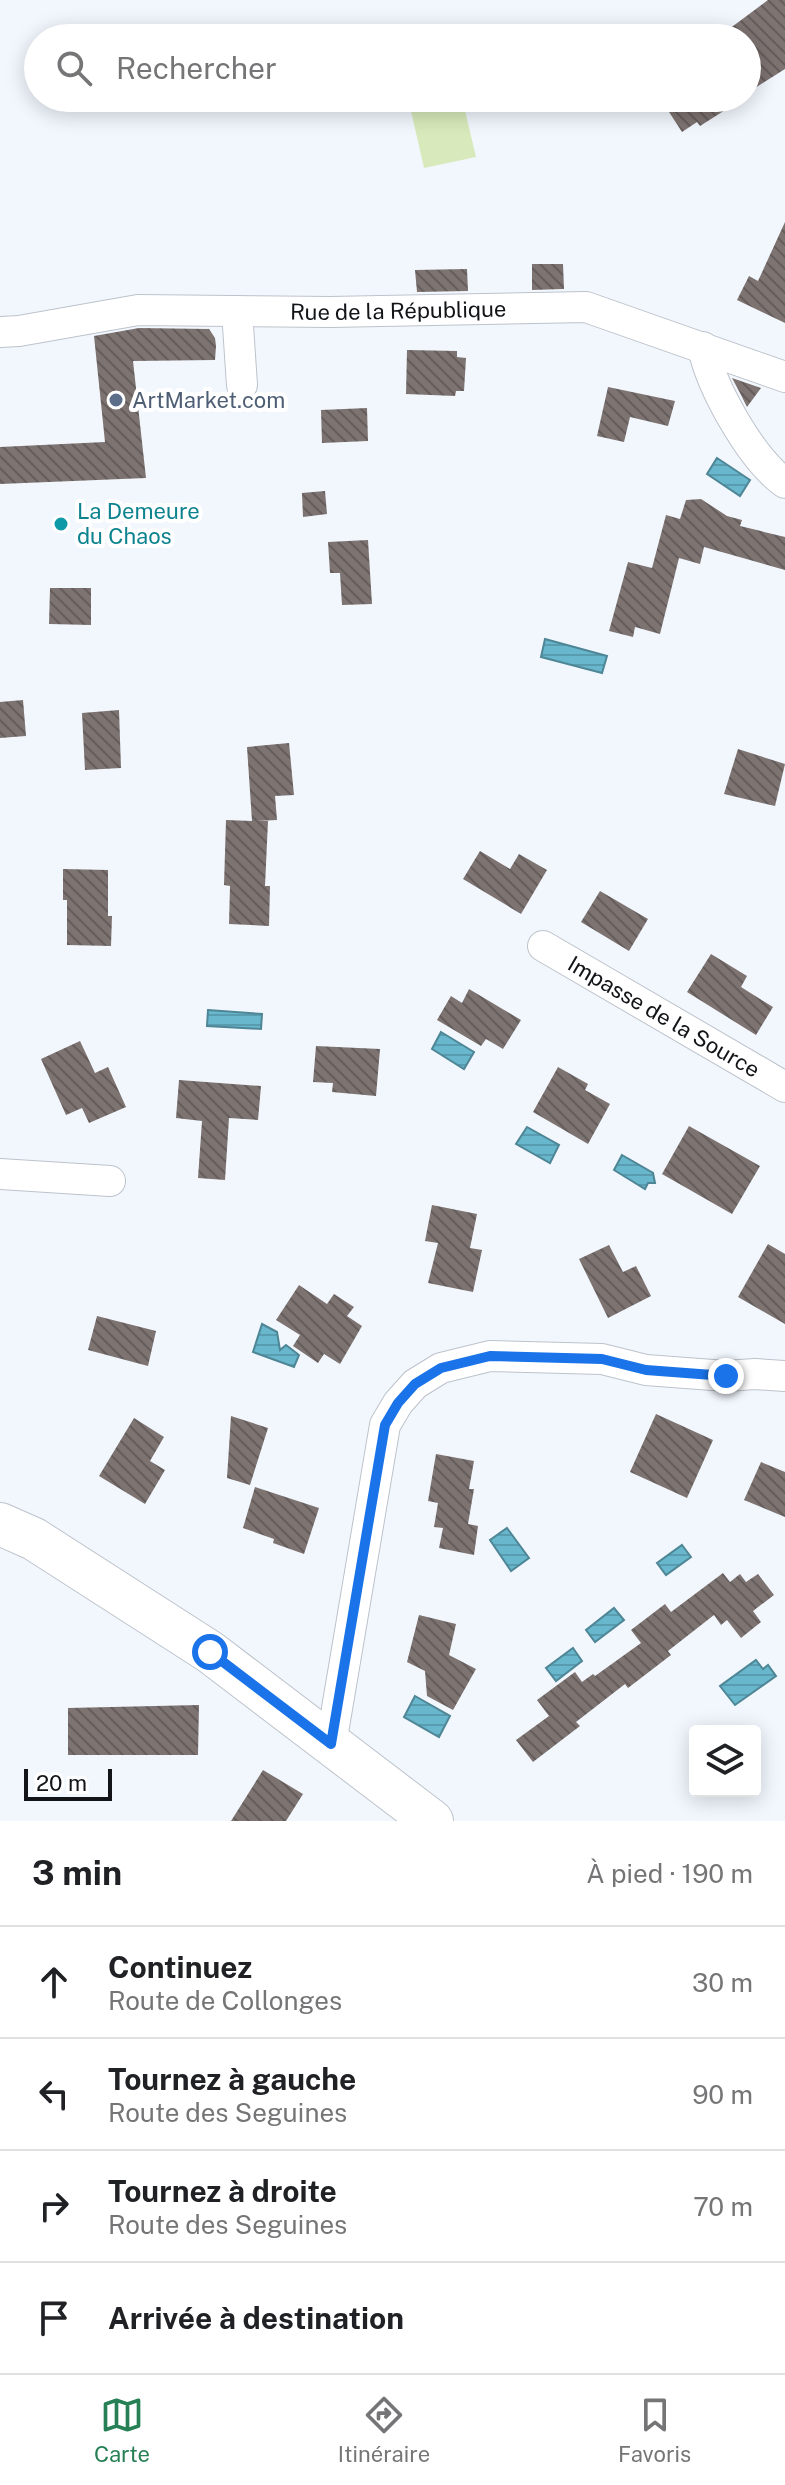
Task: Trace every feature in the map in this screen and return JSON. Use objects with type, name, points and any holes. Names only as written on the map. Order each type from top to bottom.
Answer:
[{"type":"main road","points":[[0,1524],[34,1539],[197,1643],[432,1821]]},
{"type":"street","name":"Rue de la République","points":[[0,332],[138,310],[330,312],[586,307],[785,377]]},
{"type":"street","points":[[237,311],[242,385]]},
{"type":"street","points":[[703,347],[707,367],[737,425],[775,476],[785,483]]},
{"type":"street","name":"Impasse de la Source","points":[[543,946],[785,1087]]},
{"type":"street","points":[[0,1174],[110,1181]]},
{"type":"street","points":[[331,1744],[385,1425],[398,1403],[415,1384],[441,1368],[490,1356],[602,1359],[646,1370],[726,1376],[785,1376]]},
{"type":"green space","points":[[411,112],[465,112],[476,157],[424,168]]},
{"type":"water","points":[[717,458],[750,480],[740,496],[707,474]]},
{"type":"water","points":[[545,639],[607,656],[602,673],[541,657]]},
{"type":"water","points":[[208,1010],[262,1014],[261,1029],[207,1026]]},
{"type":"water","points":[[441,1032],[474,1052],[464,1069],[432,1049]]},
{"type":"water","points":[[527,1127],[559,1145],[550,1163],[516,1144]]},
{"type":"water","points":[[622,1155],[653,1173],[655,1183],[648,1183],[645,1189],[614,1170]]},
{"type":"water","points":[[262,1324],[277,1332],[280,1350],[286,1345],[299,1355],[294,1367],[253,1352]]},
{"type":"water","points":[[507,1528],[529,1558],[511,1571],[490,1540]]},
{"type":"water","points":[[682,1545],[691,1557],[666,1575],[657,1563]]},
{"type":"water","points":[[614,1608],[624,1620],[595,1642],[586,1630]]},
{"type":"water","points":[[573,1648],[582,1661],[556,1681],[546,1668]]},
{"type":"water","points":[[756,1660],[763,1669],[768,1665],[776,1676],[735,1705],[720,1686]]},
{"type":"water","points":[[415,1696],[450,1716],[439,1737],[404,1717]]},
{"type":"building","points":[[768,0],[785,0],[785,69],[761,84],[761,24],[736,24]]},
{"type":"building","points":[[669,112],[722,112],[700,126],[697,122],[682,132]]},
{"type":"building","points":[[785,222],[785,323],[737,300],[749,276],[758,281]]},
{"type":"building","points":[[532,264],[563,264],[564,289],[532,290]]},
{"type":"building","points":[[467,269],[468,291],[417,292],[415,270]]},
{"type":"building","points":[[139,328],[209,329],[216,346],[215,360],[133,361],[146,478],[0,484],[0,447],[105,442],[94,336]]},
{"type":"building","points":[[407,350],[457,351],[457,357],[466,358],[464,391],[456,391],[455,396],[406,394]]},
{"type":"building","points":[[732,378],[761,388],[747,407],[740,393]]},
{"type":"building","points":[[608,387],[675,401],[668,426],[630,417],[624,442],[597,436]]},
{"type":"building","points":[[367,408],[368,441],[322,443],[321,410]]},
{"type":"building","points":[[325,491],[327,514],[303,517],[302,493]]},
{"type":"building","points":[[701,499],[727,516],[742,520],[740,526],[785,537],[785,570],[704,547],[700,564],[679,558],[660,634],[635,627],[633,637],[609,631],[628,562],[652,568],[666,515],[680,519],[686,500]]},
{"type":"building","points":[[368,540],[372,604],[342,605],[340,573],[330,573],[328,542]]},
{"type":"building","points":[[50,588],[91,588],[91,625],[49,624]]},
{"type":"building","points":[[23,700],[26,736],[0,738],[0,702]]},
{"type":"building","points":[[119,710],[121,768],[85,770],[82,713]]},
{"type":"building","points":[[289,743],[294,795],[275,796],[277,820],[256,821],[268,821],[265,886],[270,886],[269,926],[229,924],[230,886],[224,885],[226,820],[252,821],[247,747]]},
{"type":"building","points":[[738,749],[785,764],[775,806],[724,794]]},
{"type":"building","points":[[480,851],[510,869],[519,854],[547,870],[521,914],[463,879]]},
{"type":"building","points":[[63,869],[108,870],[111,946],[67,945]]},
{"type":"building","points":[[600,891],[648,919],[629,951],[581,922]]},
{"type":"building","points":[[711,954],[747,976],[741,987],[773,1007],[756,1035],[687,992]]},
{"type":"building","points":[[469,989],[521,1020],[503,1049],[486,1039],[481,1046],[437,1020],[451,996],[462,1003]]},
{"type":"building","points":[[80,1041],[95,1073],[108,1067],[126,1107],[89,1123],[82,1108],[66,1115],[41,1059]]},
{"type":"building","points":[[316,1046],[380,1049],[376,1096],[332,1092],[333,1083],[313,1082]]},
{"type":"building","points":[[558,1067],[588,1084],[585,1090],[610,1104],[588,1144],[533,1112]]},
{"type":"building","points":[[179,1080],[261,1086],[258,1120],[229,1118],[225,1180],[198,1178],[202,1121],[176,1118]]},
{"type":"building","points":[[689,1126],[760,1166],[732,1214],[662,1174]]},
{"type":"building","points":[[432,1205],[477,1214],[470,1248],[482,1250],[473,1292],[428,1283],[438,1243],[425,1241]]},
{"type":"building","points":[[768,1244],[785,1254],[785,1324],[738,1297]]},
{"type":"building","points":[[609,1245],[623,1272],[636,1266],[651,1296],[608,1318],[579,1259]]},
{"type":"building","points":[[299,1285],[327,1304],[334,1294],[354,1307],[347,1316],[362,1326],[340,1364],[324,1354],[318,1363],[293,1346],[300,1335],[276,1320]]},
{"type":"building","points":[[97,1316],[156,1331],[148,1366],[88,1350]]},
{"type":"building","points":[[656,1414],[713,1440],[687,1498],[630,1472]]},
{"type":"building","points":[[231,1416],[268,1428],[250,1485],[227,1478]]},
{"type":"building","points":[[134,1418],[164,1437],[150,1461],[165,1470],[145,1504],[99,1476]]},
{"type":"building","points":[[436,1454],[474,1461],[469,1489],[474,1489],[468,1524],[478,1526],[474,1555],[439,1548],[443,1528],[434,1527],[438,1503],[428,1501]]},
{"type":"building","points":[[761,1462],[785,1472],[785,1517],[744,1500]]},
{"type":"building","points":[[255,1487],[319,1508],[304,1554],[243,1528]]},
{"type":"building","points":[[723,1573],[730,1582],[740,1574],[746,1582],[758,1574],[774,1595],[753,1611],[761,1622],[741,1638],[727,1620],[721,1625],[714,1615],[668,1651],[671,1655],[628,1688],[625,1684],[576,1722],[580,1726],[533,1762],[516,1740],[549,1716],[537,1700],[575,1672],[582,1682],[593,1674],[595,1676],[641,1643],[631,1630],[665,1604],[671,1612]]},
{"type":"building","points":[[419,1615],[456,1624],[449,1655],[476,1669],[453,1710],[427,1696],[425,1671],[407,1662]]},
{"type":"building","points":[[199,1705],[198,1755],[68,1755],[68,1708]]},
{"type":"building","points":[[263,1770],[303,1794],[286,1821],[231,1821]]},
{"type":"place","name":"ArtMarket.com","points":[[116,400]]},
{"type":"place","name":"La Demeure du Chaos","points":[[61,524]]},
{"type":"route","points":[[210,1652],[331,1744],[385,1425],[398,1403],[415,1384],[441,1368],[490,1356],[602,1359],[646,1370],[726,1376]]}]
